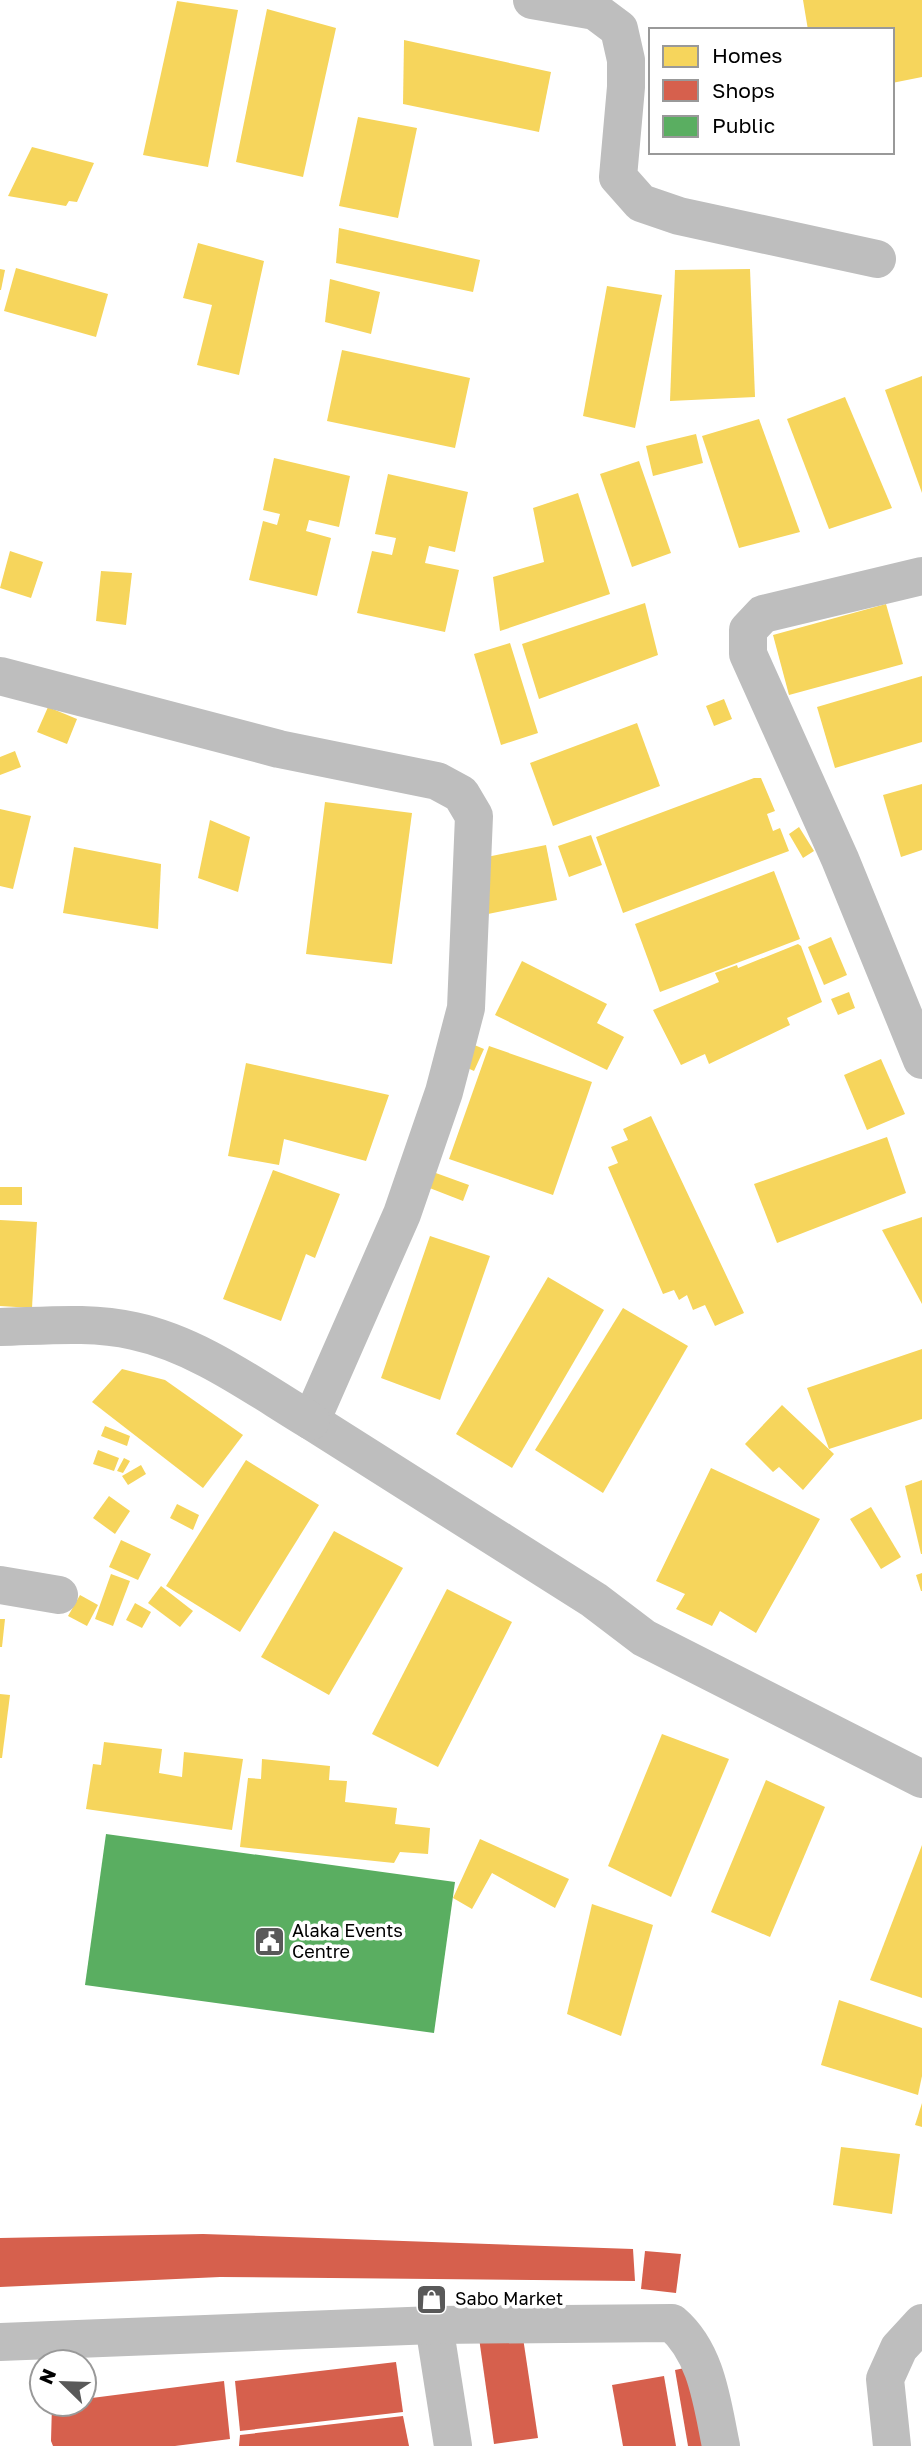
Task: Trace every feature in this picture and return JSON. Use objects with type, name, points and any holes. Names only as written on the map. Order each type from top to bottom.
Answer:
[{"type":"street","points":[[532,0],[595,11],[618,29],[626,60],[618,177],[641,203],[679,216],[877,259]]},
{"type":"street","points":[[922,576],[763,614],[748,630],[748,654],[840,859],[922,1060]]},
{"type":"street","points":[[0,676],[279,749],[437,781],[461,794],[474,816],[466,1008],[454,1056],[402,1214],[311,1421]]},
{"type":"street","points":[[0,1327],[104,1327],[157,1337],[201,1356],[311,1421],[594,1600],[644,1638],[922,1779]]},
{"type":"street","points":[[0,1585],[59,1595]]},
{"type":"street","points":[[0,2342],[434,2325],[672,2323],[685,2334],[698,2355],[721,2446]]},
{"type":"street","points":[[892,2446],[885,2379],[899,2348],[922,2324]]},
{"type":"street","points":[[434,2325],[453,2446]]},
{"type":"building: Homes","points":[[803,0],[922,0],[922,77],[894,83],[894,28],[808,28]]},
{"type":"building: Homes","points":[[177,1],[238,10],[208,167],[143,155]]},
{"type":"building: Homes","points":[[267,9],[336,28],[303,177],[236,162]]},
{"type":"building: Homes","points":[[404,40],[551,72],[539,132],[403,104]]},
{"type":"building: Homes","points":[[358,117],[417,128],[398,218],[339,206]]},
{"type":"building: Homes","points":[[32,147],[94,163],[77,202],[69,201],[66,206],[8,196]]},
{"type":"building: Homes","points":[[339,228],[480,260],[473,292],[336,263]]},
{"type":"building: Homes","points":[[198,243],[264,261],[239,375],[197,365],[212,305],[183,298]]},
{"type":"building: Homes","points":[[16,268],[108,294],[96,337],[4,311]]},
{"type":"building: Homes","points":[[0,269],[5,270],[1,290],[0,290]]},
{"type":"building: Homes","points":[[750,269],[755,397],[670,401],[675,270]]},
{"type":"building: Homes","points":[[330,279],[380,292],[371,334],[325,322]]},
{"type":"building: Homes","points":[[607,286],[662,295],[635,428],[583,416]]},
{"type":"building: Homes","points":[[342,350],[470,378],[455,448],[327,421]]},
{"type":"building: Homes","points":[[922,376],[922,493],[885,390]]},
{"type":"building: Homes","points":[[845,397],[892,508],[829,529],[787,419]]},
{"type":"building: Homes","points":[[759,419],[800,532],[739,548],[702,436]]},
{"type":"building: Homes","points":[[696,434],[703,463],[653,476],[646,446]]},
{"type":"building: Homes","points":[[274,458],[350,476],[339,527],[309,520],[306,531],[331,538],[317,596],[249,580],[263,521],[277,525],[280,514],[263,510]]},
{"type":"building: Homes","points":[[639,461],[671,553],[632,567],[600,474]]},
{"type":"building: Homes","points":[[388,474],[468,492],[455,552],[429,546],[425,563],[459,570],[445,632],[357,613],[372,551],[392,555],[396,538],[375,534]]},
{"type":"building: Homes","points":[[578,493],[610,594],[500,631],[493,577],[544,562],[533,508]]},
{"type":"building: Homes","points":[[10,551],[43,562],[31,598],[0,588]]},
{"type":"building: Homes","points":[[101,571],[132,573],[126,625],[96,621]]},
{"type":"building: Homes","points":[[645,603],[658,655],[539,699],[522,644]]},
{"type":"building: Homes","points":[[886,604],[903,664],[789,695],[773,635]]},
{"type":"building: Homes","points":[[510,643],[538,733],[501,745],[474,654]]},
{"type":"building: Homes","points":[[922,676],[922,742],[835,768],[817,707]]},
{"type":"building: Homes","points":[[724,699],[732,719],[714,726],[706,706]]},
{"type":"building: Homes","points":[[48,707],[77,719],[67,744],[37,732]]},
{"type":"building: Homes","points":[[637,723],[660,786],[553,826],[530,763]]},
{"type":"building: Homes","points":[[15,751],[21,767],[0,775],[0,757]]},
{"type":"building: Homes","points":[[754,778],[761,778],[775,811],[767,814],[773,831],[780,828],[789,851],[623,913],[596,837]]},
{"type":"building: Homes","points":[[922,784],[922,850],[901,857],[883,795]]},
{"type":"building: Homes","points":[[325,802],[412,813],[392,964],[306,954]]},
{"type":"building: Homes","points":[[0,809],[31,816],[13,889],[0,886]]},
{"type":"building: Homes","points":[[210,820],[250,837],[238,892],[198,878]]},
{"type":"building: Homes","points":[[799,827],[814,851],[803,858],[789,834]]},
{"type":"building: Homes","points":[[591,835],[602,865],[569,877],[558,846]]},
{"type":"building: Homes","points":[[546,845],[557,900],[488,914],[477,859]]},
{"type":"building: Homes","points":[[74,847],[161,864],[158,929],[63,913]]},
{"type":"building: Homes","points":[[774,871],[800,939],[660,992],[635,924]]},
{"type":"building: Homes","points":[[831,937],[847,975],[824,985],[808,947]]},
{"type":"building: Homes","points":[[798,944],[822,1002],[787,1018],[790,1025],[709,1064],[705,1054],[681,1065],[653,1010],[719,982],[715,973],[737,965],[738,968]]},
{"type":"building: Homes","points":[[522,961],[607,1004],[597,1023],[624,1037],[607,1070],[495,1015]]},
{"type":"building: Homes","points":[[849,992],[855,1008],[838,1015],[831,999]]},
{"type":"building: Homes","points":[[472,1044],[484,1049],[474,1071],[463,1066]]},
{"type":"building: Homes","points":[[489,1046],[592,1082],[553,1195],[449,1159]]},
{"type":"building: Homes","points":[[881,1059],[905,1114],[867,1130],[844,1075]]},
{"type":"building: Homes","points":[[246,1063],[389,1095],[366,1161],[284,1139],[279,1165],[228,1156]]},
{"type":"building: Homes","points":[[651,1116],[744,1313],[715,1326],[705,1305],[693,1310],[687,1295],[679,1300],[674,1290],[663,1294],[608,1167],[618,1163],[611,1147],[628,1140],[623,1129]]},
{"type":"building: Homes","points":[[887,1137],[906,1193],[777,1243],[754,1184]]},
{"type":"building: Homes","points":[[273,1170],[340,1194],[315,1258],[306,1254],[281,1321],[223,1299]]},
{"type":"building: Homes","points":[[433,1172],[469,1185],[463,1201],[427,1187]]},
{"type":"building: Homes","points":[[0,1187],[22,1187],[22,1205],[0,1205]]},
{"type":"building: Homes","points":[[922,1217],[922,1304],[882,1230]]},
{"type":"building: Homes","points":[[0,1220],[37,1222],[32,1308],[0,1306]]},
{"type":"building: Homes","points":[[430,1236],[490,1256],[440,1400],[381,1378]]},
{"type":"building: Homes","points":[[548,1277],[604,1310],[512,1468],[456,1434]]},
{"type":"building: Homes","points":[[623,1308],[688,1346],[603,1493],[535,1450]]},
{"type":"building: Homes","points":[[922,1349],[922,1419],[829,1449],[807,1388]]},
{"type":"building: Homes","points":[[122,1369],[165,1380],[243,1435],[203,1488],[92,1402]]},
{"type":"building: Homes","points":[[782,1405],[834,1454],[803,1490],[779,1467],[773,1472],[745,1444]]},
{"type":"building: Homes","points":[[105,1426],[130,1436],[127,1446],[101,1436]]},
{"type":"building: Homes","points":[[98,1450],[119,1458],[114,1471],[93,1464]]},
{"type":"building: Homes","points":[[124,1458],[130,1461],[123,1473],[117,1471]]},
{"type":"building: Homes","points":[[246,1460],[319,1505],[240,1632],[166,1586]]},
{"type":"building: Homes","points":[[141,1465],[146,1474],[128,1485],[122,1476]]},
{"type":"building: Homes","points":[[711,1468],[820,1519],[756,1633],[720,1611],[712,1626],[676,1609],[685,1594],[656,1581]]},
{"type":"building: Homes","points":[[922,1480],[922,1554],[921,1554],[905,1486]]},
{"type":"building: Homes","points":[[109,1496],[130,1511],[115,1534],[93,1518]]},
{"type":"building: Homes","points":[[177,1504],[199,1515],[193,1530],[170,1518]]},
{"type":"building: Homes","points":[[871,1507],[901,1557],[881,1569],[850,1519]]},
{"type":"building: Homes","points":[[334,1531],[403,1568],[329,1695],[261,1657]]},
{"type":"building: Homes","points":[[121,1540],[151,1554],[138,1580],[109,1567]]},
{"type":"building: Homes","points":[[922,1573],[922,1591],[921,1591],[916,1575]]},
{"type":"building: Homes","points":[[111,1574],[130,1581],[113,1626],[95,1619]]},
{"type":"building: Homes","points":[[161,1586],[193,1611],[180,1627],[148,1603]]},
{"type":"building: Homes","points":[[447,1589],[512,1622],[438,1767],[372,1734]]},
{"type":"building: Homes","points":[[80,1595],[98,1605],[87,1626],[68,1616]]},
{"type":"building: Homes","points":[[135,1603],[151,1612],[142,1628],[126,1620]]},
{"type":"building: Homes","points":[[0,1619],[5,1619],[2,1647],[0,1647]]},
{"type":"building: Homes","points":[[0,1694],[10,1695],[2,1758],[0,1758]]},
{"type":"building: Homes","points":[[662,1734],[729,1759],[671,1897],[608,1866]]},
{"type":"building: Homes","points":[[104,1742],[162,1749],[159,1773],[182,1777],[184,1752],[243,1759],[232,1830],[86,1809],[93,1764],[101,1765]]},
{"type":"building: Homes","points":[[262,1759],[330,1766],[329,1780],[347,1781],[345,1802],[397,1808],[395,1824],[430,1828],[428,1854],[400,1852],[394,1863],[240,1847],[248,1778],[261,1779]]},
{"type":"building: Homes","points":[[766,1780],[825,1807],[770,1937],[711,1912]]},
{"type":"building: Homes","points":[[480,1839],[569,1879],[555,1908],[492,1873],[472,1909],[453,1898]]},
{"type":"building: Homes","points":[[922,1845],[922,1998],[870,1980]]},
{"type":"building: Homes","points":[[592,1904],[653,1925],[621,2036],[567,2014]]},
{"type":"building: Homes","points":[[839,2000],[922,2028],[922,2076],[918,2095],[821,2065]]},
{"type":"building: Homes","points":[[922,2103],[922,2127],[915,2125]]},
{"type":"building: Homes","points":[[841,2147],[900,2154],[892,2214],[833,2205]]},
{"type":"building: Shops","points":[[203,2234],[633,2249],[635,2281],[220,2277],[0,2287],[0,2238]]},
{"type":"building: Shops","points":[[645,2251],[681,2254],[676,2293],[641,2289]]},
{"type":"building: Shops","points":[[522,2331],[538,2438],[494,2444],[479,2338]]},
{"type":"building: Shops","points":[[396,2362],[403,2412],[240,2431],[235,2381]]},
{"type":"building: Shops","points":[[699,2365],[714,2446],[688,2446],[675,2370]]},
{"type":"building: Shops","points":[[664,2376],[676,2446],[623,2446],[612,2385]]},
{"type":"building: Shops","points":[[224,2381],[230,2439],[175,2446],[53,2446],[52,2418],[98,2418],[98,2397]]},
{"type":"building: Shops","points":[[403,2416],[409,2446],[239,2446],[240,2435]]},
{"type":"building: Public","name":"Alaka Events Centre","points":[[106,1834],[455,1882],[434,2033],[85,1985]]},
{"type":"place","name":"Alaka Events Centre","points":[[269,1941]]},
{"type":"place","name":"Sabo Market","points":[[432,2299]]}]
